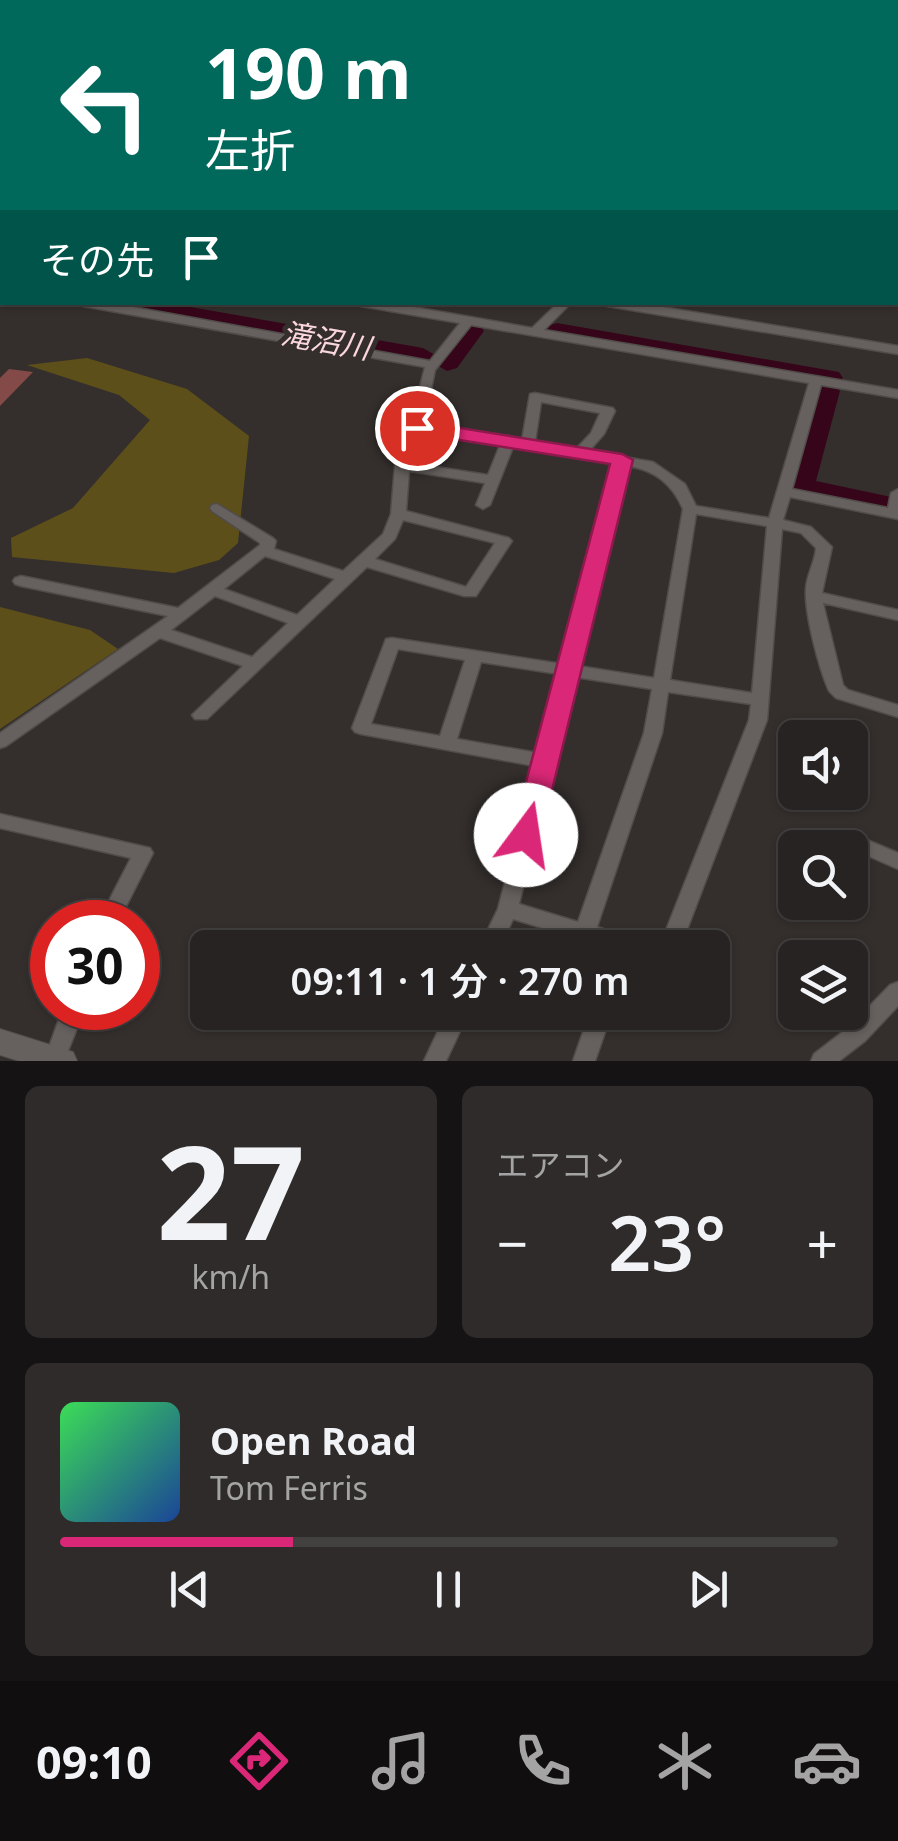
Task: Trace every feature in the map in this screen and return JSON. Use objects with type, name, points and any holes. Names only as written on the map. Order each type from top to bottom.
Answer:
[{"type":"main road","points":[[0,1042],[58,1060]]},
{"type":"street","points":[[100,305],[434,365]]},
{"type":"street","points":[[378,305],[898,394]]},
{"type":"street","points":[[534,332],[563,305]]},
{"type":"street","points":[[625,305],[898,350]]},
{"type":"street","points":[[201,715],[390,536],[398,514],[402,466],[434,365],[468,321]]},
{"type":"street","points":[[676,930],[758,720],[775,523],[816,380]]},
{"type":"street","points":[[528,443],[535,397],[608,411],[597,434],[581,452]]},
{"type":"street","points":[[417,428],[581,452],[662,472],[680,487],[690,510],[652,733],[586,930]]},
{"type":"street","points":[[482,505],[509,440]]},
{"type":"street","points":[[498,930],[508,909],[622,460]]},
{"type":"street","points":[[402,466],[494,480]]},
{"type":"street","points":[[786,492],[896,515],[898,493]]},
{"type":"street","points":[[0,742],[158,632],[264,551],[268,540],[218,508]]},
{"type":"street","points":[[690,510],[806,530],[824,546],[825,561],[814,580],[814,596],[836,687],[842,694],[898,711]]},
{"type":"street","points":[[365,562],[470,593],[504,541],[398,514]]},
{"type":"street","points":[[264,551],[348,578]]},
{"type":"street","points":[[21,581],[181,614]]},
{"type":"street","points":[[214,590],[299,621]]},
{"type":"street","points":[[814,596],[898,615]]},
{"type":"street","points":[[158,632],[252,663]]},
{"type":"street","points":[[544,761],[360,728],[392,643],[761,700]]},
{"type":"street","points":[[446,744],[475,656]]},
{"type":"street","points":[[0,821],[143,853],[119,900]]},
{"type":"street","points":[[868,848],[898,861]]},
{"type":"street","points":[[508,909],[578,930]]},
{"type":"street","points":[[822,1061],[857,1034],[898,991]]},
{"type":"street","points":[[58,1060],[67,1030]]},
{"type":"street","points":[[435,1061],[450,1030]]},
{"type":"street","points":[[584,1061],[595,1030]]},
{"type":"shaded area","points":[[87,358],[187,389],[249,436],[238,543],[219,560],[174,573],[12,557],[11,538],[73,508],[150,420],[119,395],[27,365]]},
{"type":"shaded area","points":[[0,607],[90,630],[118,649],[0,729]]},
{"type":"building","points":[[9,369],[33,372],[0,406],[0,378]]},
{"type":"waterway","name":"滝沼川","points":[[129,305],[423,357]]},
{"type":"waterway","points":[[447,362],[470,331]]},
{"type":"waterway","points":[[557,332],[828,378]]},
{"type":"waterway","points":[[825,391],[797,487],[884,505]]},
{"type":"route","points":[[417,428],[622,460],[526,835]]}]
